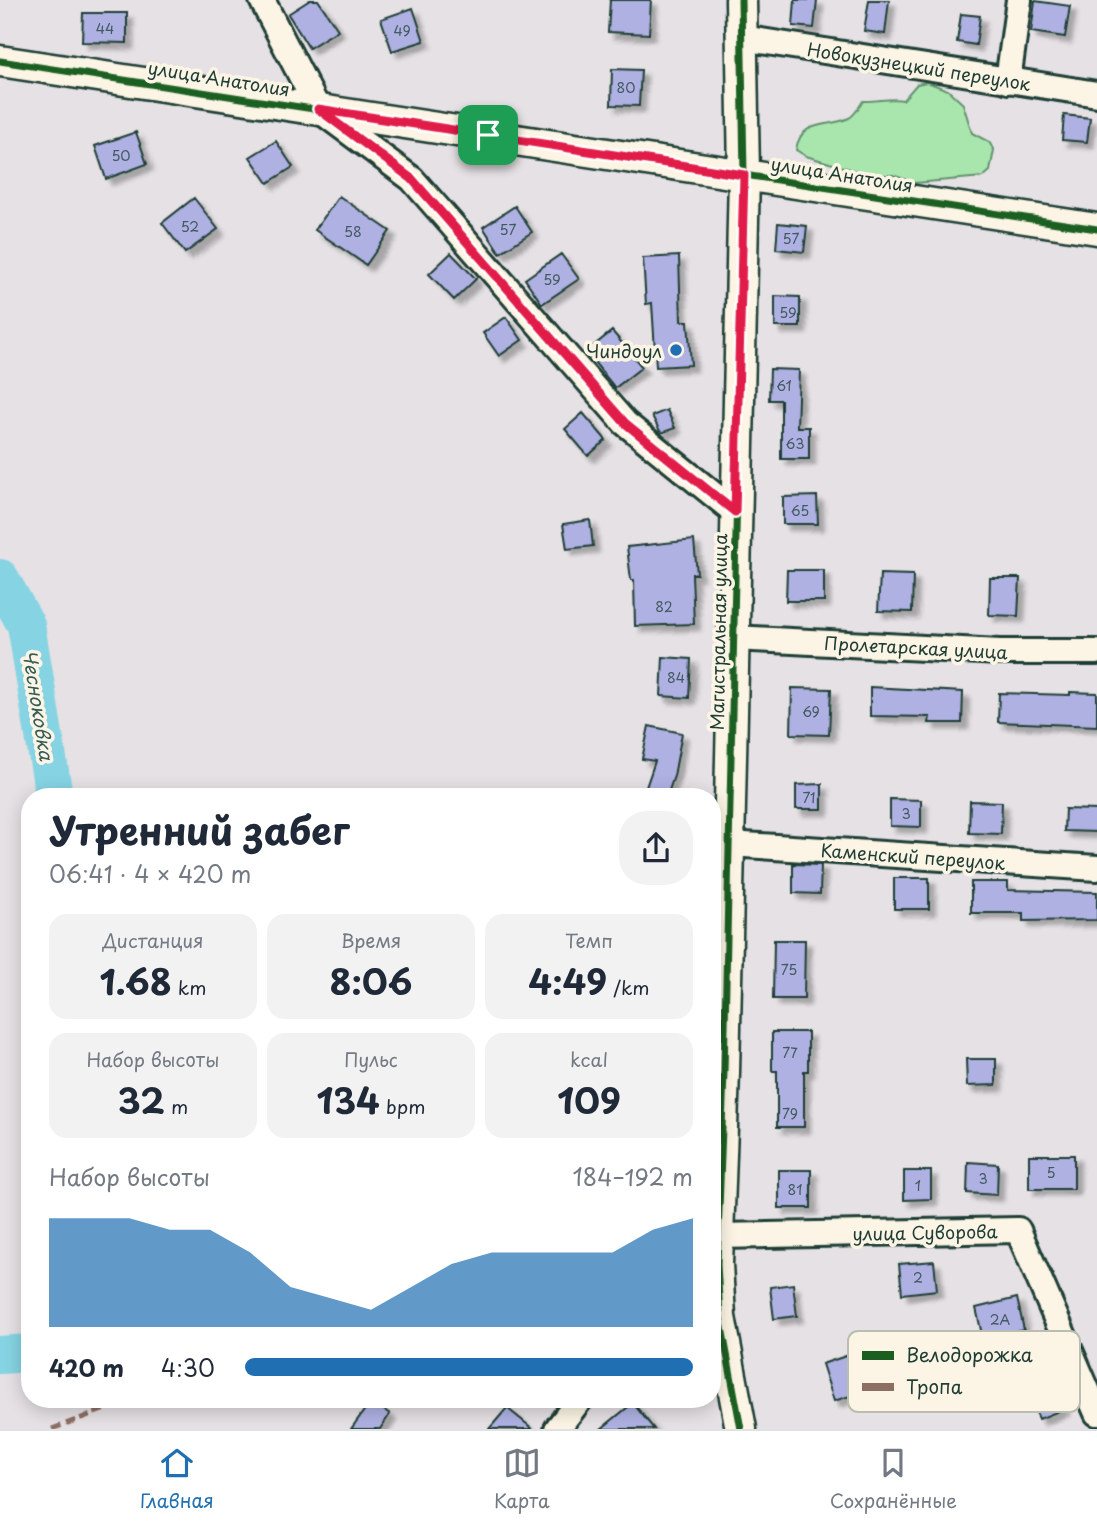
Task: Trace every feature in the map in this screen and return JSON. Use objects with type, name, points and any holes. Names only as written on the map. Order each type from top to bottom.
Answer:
[{"type":"street","points":[[262,0],[318,109],[412,179],[625,423],[735,512]]},
{"type":"street","name":"Магистральная улица","points":[[721,1097],[744,175],[741,0]]},
{"type":"street","points":[[1008,80],[1020,0]]},
{"type":"street","name":"Новокузнецкий переулок","points":[[742,38],[1097,94]]},
{"type":"street","name":"улица Анатолия","points":[[0,61],[1097,229]]},
{"type":"street","name":"Пролетарская улица","points":[[734,638],[1000,652],[1097,652]]},
{"type":"street","name":"Каменский переулок","points":[[729,844],[1097,868]]},
{"type":"street","name":"улица Суворова","points":[[721,1255],[1017,1230],[1061,1331]]},
{"type":"street","name":"Магистральная улица","points":[[721,1322],[741,1429]]},
{"type":"street","name":"улица Суворова","points":[[1080,1374],[1097,1413]]},
{"type":"street","points":[[557,1429],[573,1408]]},
{"type":"green space","points":[[927,82],[948,90],[963,104],[972,133],[989,142],[994,150],[990,171],[983,177],[915,183],[893,175],[870,175],[806,156],[796,150],[799,140],[810,128],[849,118],[863,101],[903,100],[917,84]]},
{"type":"building","points":[[310,0],[318,0],[338,30],[309,48],[288,14]]},
{"type":"building","points":[[610,0],[651,0],[649,34],[608,32]]},
{"type":"building","points":[[795,0],[817,0],[814,28],[793,26]]},
{"type":"building","points":[[869,0],[889,0],[885,34],[864,31]]},
{"type":"building","points":[[1035,1],[1070,6],[1065,37],[1031,32]]},
{"type":"building","points":[[413,8],[424,41],[392,51],[381,19]]},
{"type":"building","points":[[83,13],[127,13],[127,43],[82,42]]},
{"type":"building","points":[[961,14],[980,16],[976,45],[957,42]]},
{"type":"building","points":[[612,69],[641,70],[639,106],[611,105]]},
{"type":"building","points":[[1064,115],[1090,118],[1087,142],[1062,140]]},
{"type":"building","points":[[136,132],[147,164],[106,179],[95,146]]},
{"type":"building","points":[[276,141],[293,167],[268,183],[250,157]]},
{"type":"building","points":[[339,196],[390,231],[366,265],[315,230]]},
{"type":"building","points":[[194,198],[218,229],[185,253],[162,223]]},
{"type":"building","points":[[515,206],[532,232],[500,253],[483,227]]},
{"type":"building","points":[[778,223],[807,226],[804,252],[776,249]]},
{"type":"building","points":[[451,253],[476,279],[454,300],[429,274]]},
{"type":"building","points":[[561,254],[579,279],[542,304],[525,279]]},
{"type":"building","points":[[679,256],[681,321],[688,321],[691,365],[656,367],[652,303],[646,304],[643,258]]},
{"type":"building","points":[[775,296],[800,297],[800,327],[775,327]]},
{"type":"building","points":[[506,317],[522,340],[499,356],[483,333]]},
{"type":"building","points":[[612,331],[642,367],[615,388],[586,352]]},
{"type":"building","points":[[770,369],[799,370],[797,427],[809,427],[809,459],[781,459],[781,400],[769,400]]},
{"type":"building","points":[[667,410],[675,428],[661,433],[652,416]]},
{"type":"building","points":[[583,413],[606,440],[588,456],[565,429]]},
{"type":"building","points":[[817,496],[818,524],[783,524],[783,497]]},
{"type":"building","points":[[590,520],[593,546],[567,549],[563,524]]},
{"type":"building","points":[[694,540],[697,574],[692,574],[694,624],[635,626],[634,580],[631,580],[627,547]]},
{"type":"building","points":[[787,570],[824,570],[824,601],[786,601]]},
{"type":"building","points":[[880,574],[913,575],[912,612],[878,611]]},
{"type":"building","points":[[990,578],[1020,578],[1018,616],[989,615]]},
{"type":"building","points":[[663,657],[691,659],[689,698],[661,696]]},
{"type":"building","points":[[870,687],[963,692],[962,723],[929,723],[930,717],[870,716]]},
{"type":"building","points":[[792,688],[831,689],[829,735],[791,734]]},
{"type":"building","points":[[1070,692],[1097,693],[1097,726],[998,722],[999,693],[1070,695]]},
{"type":"building","points":[[649,726],[682,733],[670,788],[646,788],[655,761],[642,759]]},
{"type":"building","points":[[822,784],[822,809],[796,809],[796,785]]},
{"type":"building","points":[[890,799],[921,800],[921,827],[890,826]]},
{"type":"building","points":[[970,801],[1002,802],[1001,834],[969,833]]},
{"type":"building","points":[[1065,809],[1097,810],[1097,832],[1064,831]]},
{"type":"building","points":[[793,864],[821,865],[820,894],[793,893]]},
{"type":"building","points":[[894,878],[929,878],[929,909],[894,909]]},
{"type":"building","points":[[971,882],[1008,882],[1008,890],[1097,892],[1097,920],[1023,921],[1023,913],[971,913]]},
{"type":"building","points":[[774,940],[805,940],[804,999],[773,999]]},
{"type":"building","points":[[772,1032],[808,1032],[808,1071],[804,1071],[804,1127],[777,1127],[777,1071],[772,1071]]},
{"type":"building","points":[[966,1059],[996,1059],[996,1085],[967,1086]]},
{"type":"building","points":[[1029,1155],[1074,1155],[1074,1189],[1029,1189]]},
{"type":"building","points":[[968,1162],[998,1164],[997,1195],[967,1193]]},
{"type":"building","points":[[779,1170],[811,1170],[811,1208],[779,1208]]},
{"type":"building","points":[[904,1171],[931,1171],[931,1199],[904,1200]]},
{"type":"building","points":[[934,1261],[937,1290],[902,1294],[899,1264]]},
{"type":"building","points":[[793,1284],[797,1316],[774,1319],[770,1287]]},
{"type":"building","points":[[1017,1298],[1024,1330],[981,1331],[976,1308]]},
{"type":"building","points":[[848,1355],[848,1397],[834,1401],[822,1364]]},
{"type":"building","points":[[366,1408],[381,1408],[390,1414],[380,1429],[351,1429]]},
{"type":"building","points":[[507,1408],[533,1429],[489,1429]]},
{"type":"building","points":[[627,1408],[637,1408],[654,1429],[601,1429]]},
{"type":"building","points":[[1036,1412],[1056,1412],[1039,1419]]},
{"type":"waterway","name":"Чесноковка","points":[[0,578],[26,625],[53,788]]},
{"type":"waterway","name":"Чесноковка","points":[[0,1355],[21,1354]]},
{"type":"marked path","points":[[325,114],[412,179],[625,423],[735,512]]},
{"type":"marked path","points":[[52,1429],[108,1408]]},
{"type":"cycle path","points":[[721,1154],[744,175],[741,0]]},
{"type":"cycle path","points":[[0,61],[1097,229]]},
{"type":"cycle path","points":[[721,1322],[741,1429]]},
{"type":"place","name":"Чиндоул","points":[[676,350]]},
{"type":"route","points":[[318,109],[488,135],[744,175],[735,512],[625,423],[412,179],[318,109]]}]
